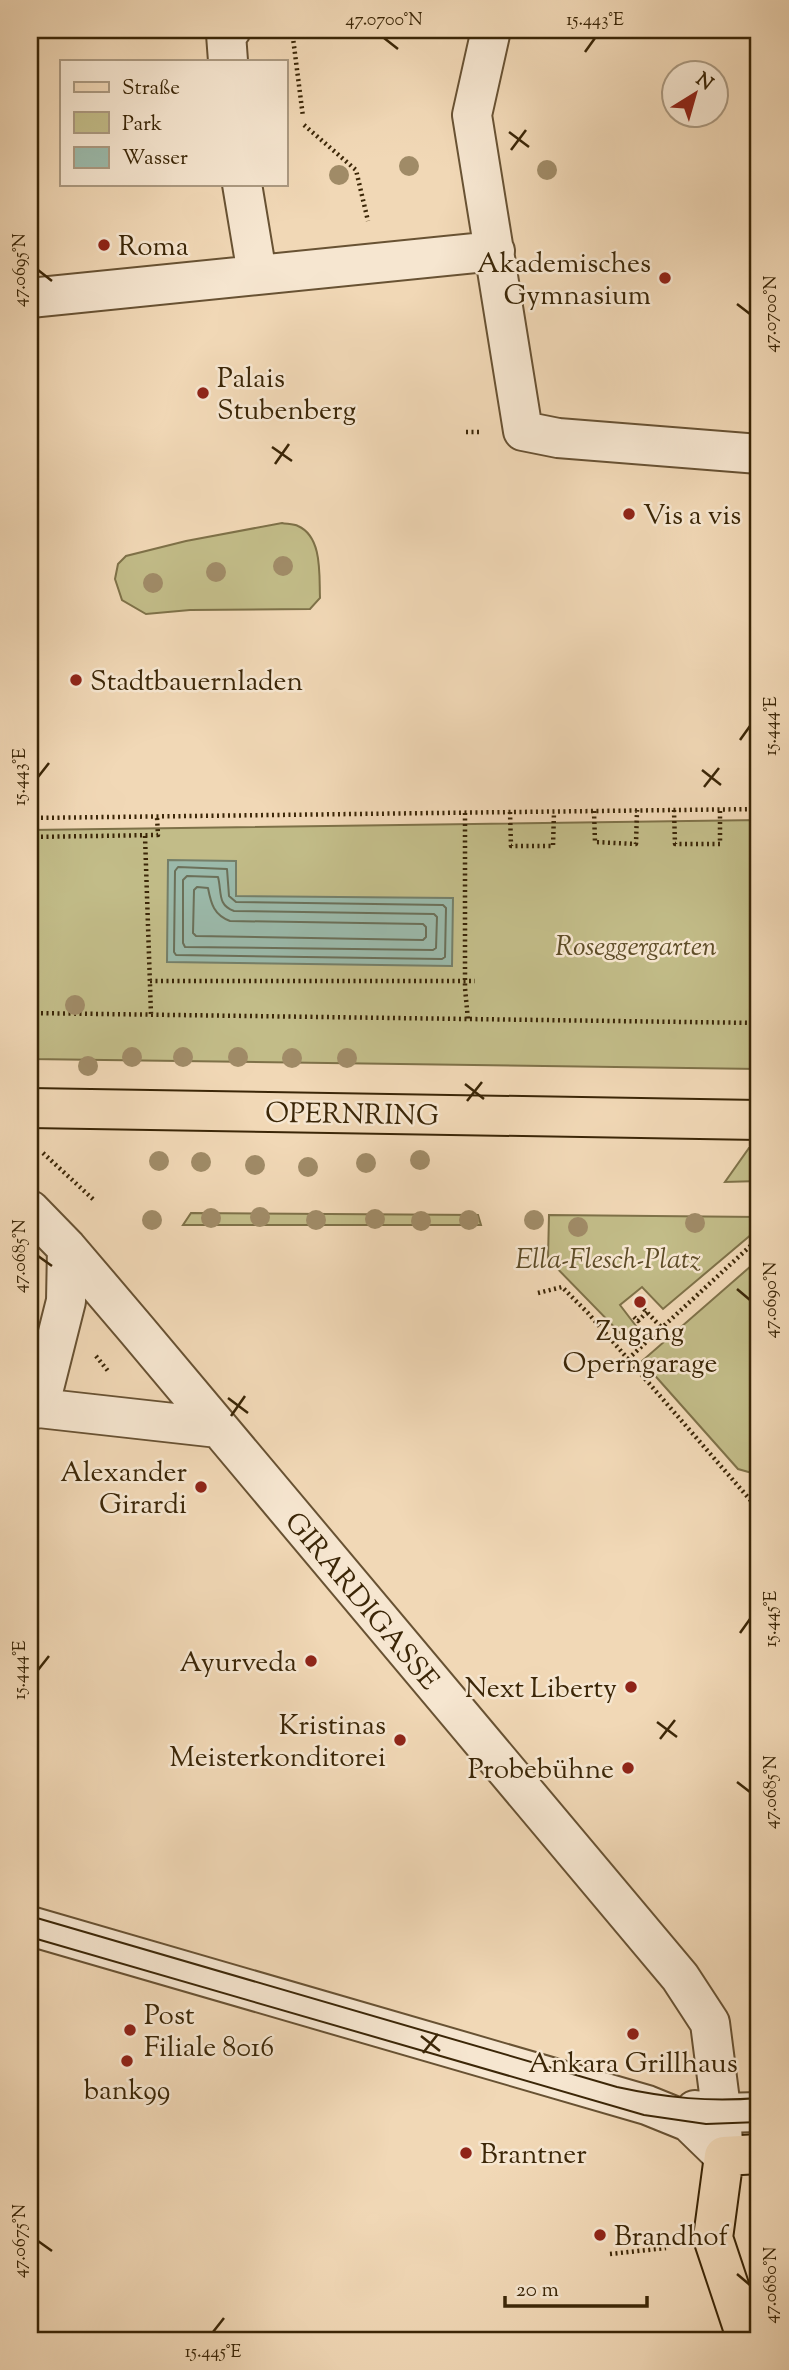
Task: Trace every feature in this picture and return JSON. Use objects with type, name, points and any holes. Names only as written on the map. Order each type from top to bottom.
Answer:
[{"type":"main road","name":"OPERNRING","points":[[30,1108],[759,1120]]},
{"type":"main road","points":[[742,2155],[713,2238],[747,2340]]},
{"type":"street","points":[[491,30],[472,115],[523,431],[558,438],[759,454]]},
{"type":"street","points":[[242,186],[245,275]]},
{"type":"street","points":[[30,298],[495,251]]},
{"type":"street","name":"GIRARDIGASSE","points":[[30,1210],[67,1248],[680,1977],[710,2023],[721,2113],[742,2155]]},
{"type":"street","points":[[67,1248],[66,1301],[34,1409],[218,1428]]},
{"type":"street","points":[[30,1926],[647,2105],[689,2122],[742,2155],[747,2123],[759,2115]]},
{"type":"street","points":[[647,2105],[759,2115]]},
{"type":"path","points":[[292,30],[303,117]]},
{"type":"path","points":[[304,125],[356,170],[377,263]]},
{"type":"path","points":[[674,810],[675,844],[720,844],[720,809]]},
{"type":"path","points":[[30,818],[757,809],[755,844],[759,844]]},
{"type":"path","points":[[594,811],[595,842],[636,844],[637,810]]},
{"type":"path","points":[[510,812],[511,846],[553,846],[554,812]]},
{"type":"path","points":[[465,813],[465,981],[468,1020]]},
{"type":"path","points":[[30,837],[158,835],[157,817]]},
{"type":"path","points":[[145,836],[151,1015]]},
{"type":"path","points":[[150,981],[475,981]]},
{"type":"path","points":[[30,1013],[759,1023]]},
{"type":"path","points":[[53,1162],[95,1201]]},
{"type":"path","points":[[628,1359],[759,1238]]},
{"type":"path","points":[[538,1293],[562,1287],[759,1510]]},
{"type":"path","points":[[640,1305],[662,1328]]},
{"type":"path","points":[[634,1317],[638,1321],[648,1312]]},
{"type":"path","points":[[88,1346],[113,1377]]},
{"type":"path","points":[[610,2254],[666,2248]]},
{"type":"green space","points":[[282,523],[296,525],[306,531],[316,548],[320,598],[310,609],[190,610],[146,614],[122,600],[115,579],[118,564],[126,556],[186,541]]},
{"type":"green space","name":"Roseggergarten","points":[[759,820],[759,1069],[30,1059],[30,830]]},
{"type":"green space","points":[[759,1147],[759,1181],[725,1182],[749,1148]]},
{"type":"green space","points":[[191,1213],[478,1215],[481,1225],[183,1225]]},
{"type":"green space","name":"Ella-Flesch-Platz","points":[[549,1215],[759,1217],[759,1228],[663,1309],[642,1287],[620,1305],[636,1326],[623,1336],[548,1259]]},
{"type":"green space","name":"Ella-Flesch-Platz","points":[[759,1259],[759,1475],[738,1469],[642,1361]]},
{"type":"water","points":[[168,860],[236,861],[236,896],[453,898],[452,966],[167,962]]},
{"type":"tram line","points":[[30,1916],[617,2087],[688,2098],[759,2098]]},
{"type":"tram line","points":[[30,1937],[644,2115],[706,2124],[759,2122]]},
{"type":"place","name":"Roma","points":[[104,245]]},
{"type":"place","name":"Akademisches Gymnasium","points":[[665,278]]},
{"type":"place","name":"Palais Stubenberg","points":[[203,393]]},
{"type":"place","name":"Vis a vis","points":[[629,514]]},
{"type":"place","name":"Stadtbauernladen","points":[[76,680]]},
{"type":"place","name":"Zugang Operngarage","points":[[640,1302]]},
{"type":"place","name":"Alexander Girardi","points":[[201,1487]]},
{"type":"place","name":"Ayurveda","points":[[311,1661]]},
{"type":"place","name":"Next Liberty","points":[[631,1687]]},
{"type":"place","name":"Kristinas Meisterkonditorei","points":[[400,1740]]},
{"type":"place","name":"Probebühne","points":[[628,1768]]},
{"type":"place","name":"Post Filiale 8016","points":[[130,2030]]},
{"type":"place","name":"Ankara Grillhaus","points":[[633,2034]]},
{"type":"place","name":"bank99","points":[[127,2061]]},
{"type":"place","name":"Brantner","points":[[466,2153]]},
{"type":"place","name":"Brandhof","points":[[600,2235]]}]
